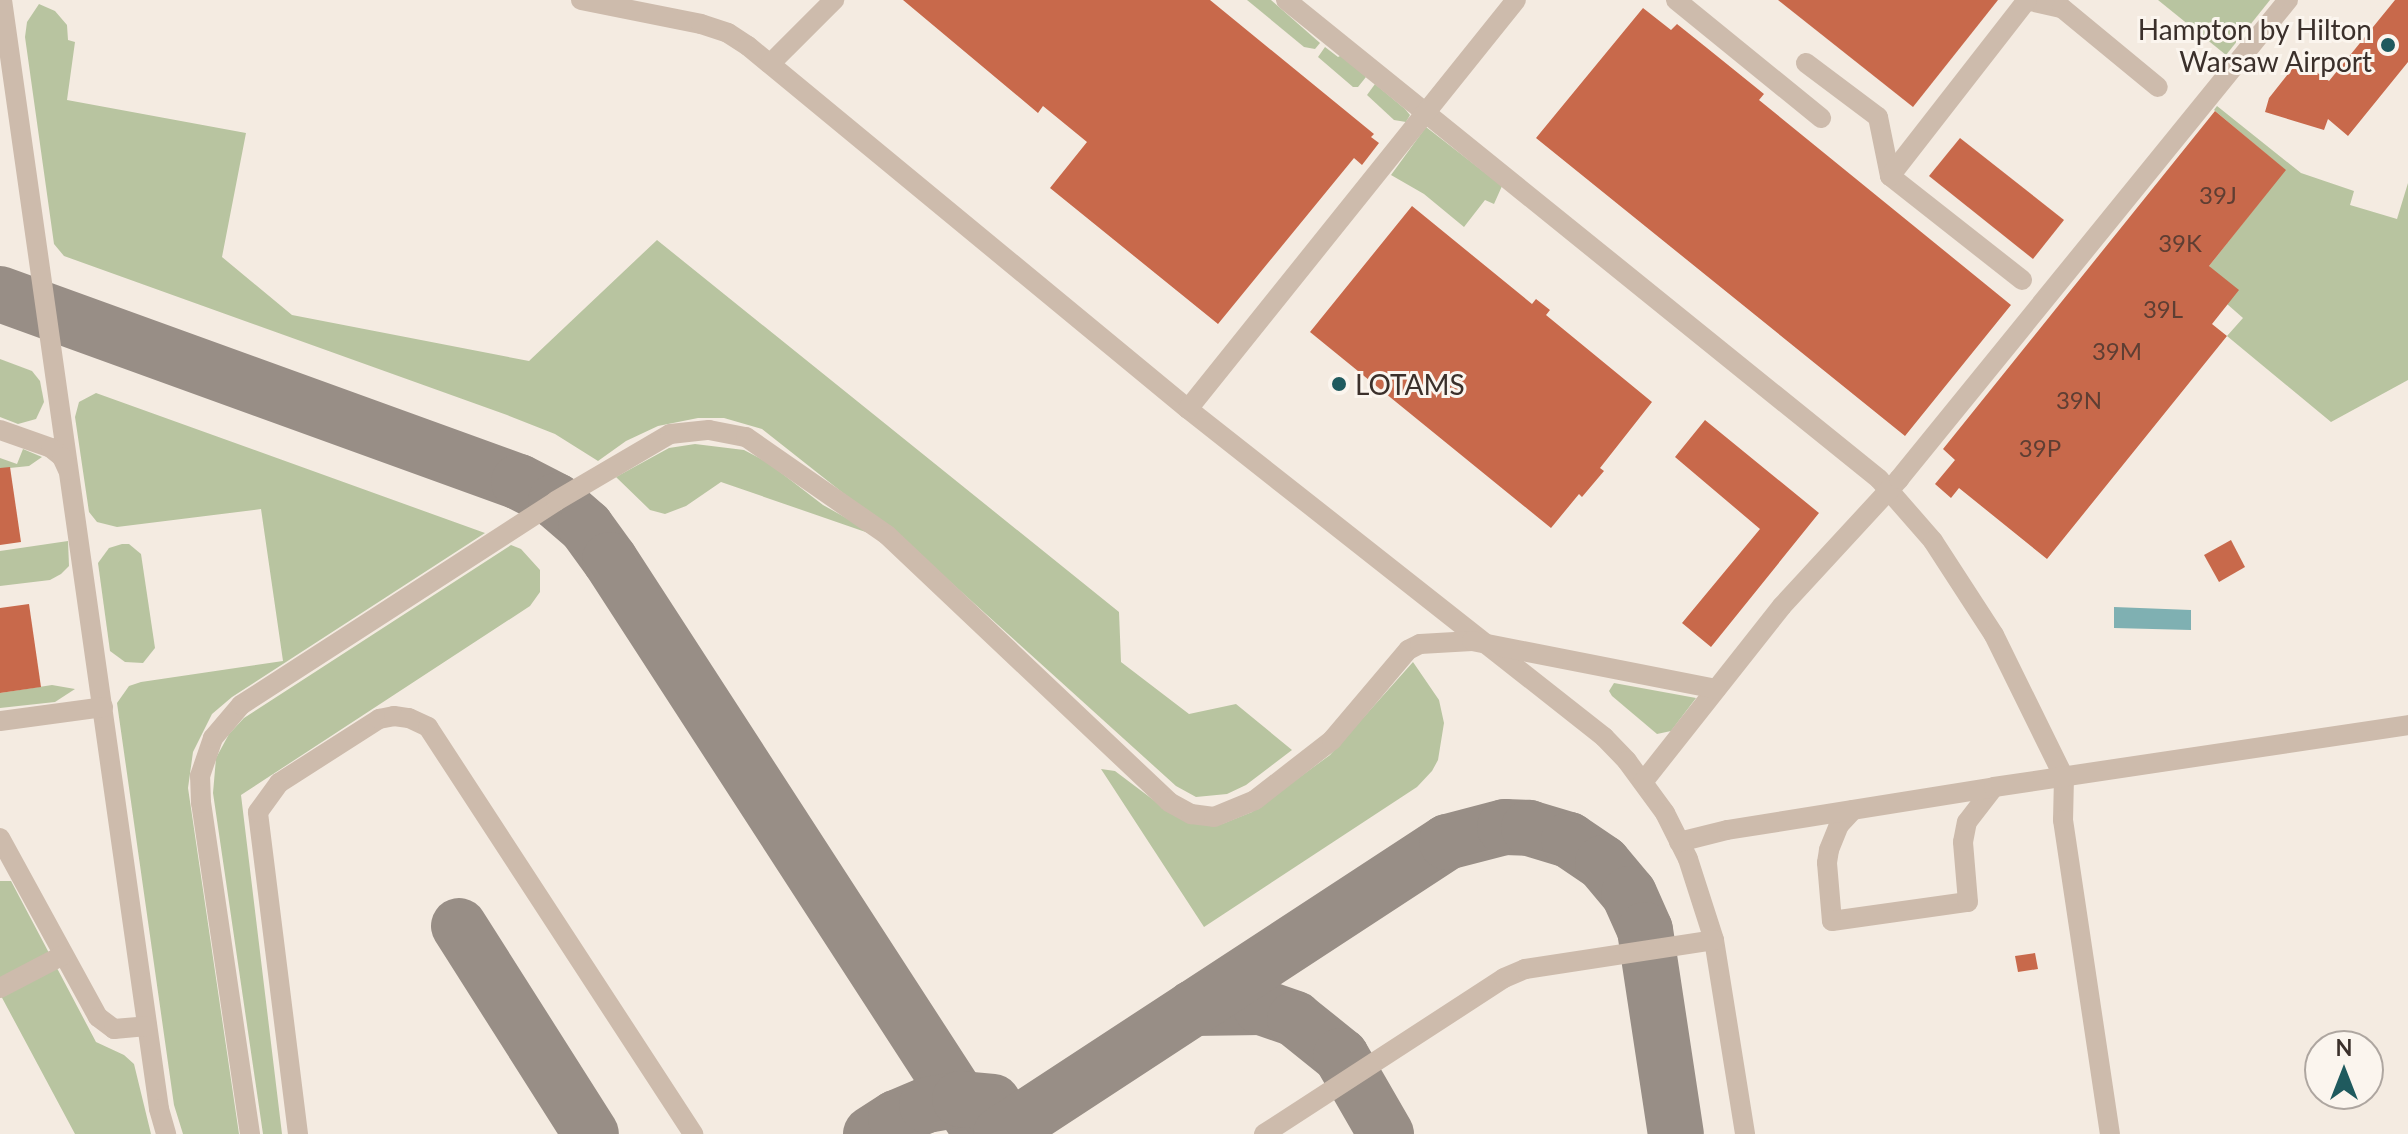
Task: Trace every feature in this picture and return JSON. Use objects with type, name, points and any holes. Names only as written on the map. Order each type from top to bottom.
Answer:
[{"type":"lane","points":[[2,0],[147,1026],[166,1134]]},
{"type":"lane","points":[[581,0],[728,33],[770,64],[1188,409],[1483,645],[1604,737],[1643,782],[1679,842],[1714,940],[1745,1134]]},
{"type":"lane","points":[[770,64],[834,0]]},
{"type":"lane","points":[[1286,0],[1889,491],[1964,585],[1994,635],[2031,716],[2064,777],[2063,820],[2110,1134]]},
{"type":"lane","points":[[1188,409],[1516,0]]},
{"type":"lane","points":[[1676,0],[1821,118]]},
{"type":"lane","points":[[1890,176],[2026,0],[2062,8],[2158,87]]},
{"type":"lane","points":[[1643,782],[1782,606],[1889,491],[2288,0]]},
{"type":"lane","points":[[1806,63],[1878,117],[1890,176],[2022,280]]},
{"type":"lane","points":[[0,430],[51,448],[62,457],[70,473]]},
{"type":"lane","points":[[250,1134],[201,803],[200,776],[213,738],[241,705],[660,437],[709,430],[746,437],[820,487],[912,556],[1169,802],[1191,814],[1214,817],[1255,800],[1332,740],[1408,650],[1420,644],[1472,641],[1716,689]]},
{"type":"lane","points":[[0,721],[103,707]]},
{"type":"lane","points":[[298,1134],[258,812],[279,783],[379,719],[394,716],[409,718],[428,727],[693,1134]]},
{"type":"lane","points":[[1679,842],[1994,787],[2408,725]]},
{"type":"lane","points":[[1853,810],[1831,839],[1827,863],[1832,921],[1968,902],[1963,842],[1967,822],[1994,787]]},
{"type":"lane","points":[[0,838],[105,1025],[114,1029],[147,1026]]},
{"type":"lane","points":[[1264,1134],[1494,985],[1525,969],[1714,940]]},
{"type":"lane","points":[[0,988],[63,955]]},
{"type":"green space","points":[[1247,0],[1271,0],[1320,43],[1315,49],[1304,47]]},
{"type":"green space","points":[[2158,0],[2270,0],[2226,55]]},
{"type":"green space","points":[[39,4],[55,11],[67,25],[68,40],[75,42],[67,100],[246,133],[222,257],[292,315],[529,361],[657,240],[1119,612],[1121,662],[1189,714],[1236,704],[1292,750],[1246,785],[1227,794],[1196,797],[1176,786],[914,549],[762,429],[724,418],[698,418],[658,426],[626,441],[598,461],[555,434],[507,415],[64,256],[54,244],[25,37],[27,22]]},
{"type":"green space","points":[[1325,47],[1338,57],[1342,55],[1366,77],[1358,87],[1353,87],[1318,57]]},
{"type":"green space","points":[[1375,84],[1410,115],[1406,122],[1394,120],[1367,95]]},
{"type":"green space","points":[[2217,106],[2301,173],[2354,191],[2350,205],[2397,219],[2408,183],[2408,380],[2331,422],[2227,336],[2243,318],[2227,304],[2209,266],[2285,170],[2214,110]]},
{"type":"green space","points":[[1426,127],[1502,186],[1494,204],[1485,200],[1464,227],[1424,194],[1391,175]]},
{"type":"green space","points":[[0,359],[32,371],[40,381],[44,402],[36,419],[18,424],[0,417]]},
{"type":"green space","points":[[96,393],[485,533],[232,697],[212,714],[193,752],[188,788],[239,1134],[183,1134],[174,1105],[117,703],[129,686],[141,682],[283,661],[261,509],[117,527],[97,522],[89,512],[75,417],[79,402]]},
{"type":"green space","points":[[695,444],[744,450],[767,462],[823,505],[880,537],[721,482],[686,506],[665,514],[650,510],[616,477],[669,448]]},
{"type":"green space","points":[[23,449],[42,457],[29,466],[0,469],[0,458],[17,464]]},
{"type":"green space","points":[[68,541],[69,566],[61,574],[50,580],[0,586],[0,551]]},
{"type":"green space","points":[[129,544],[141,554],[155,648],[143,663],[125,662],[110,651],[98,563],[109,548]]},
{"type":"green space","points":[[511,545],[521,549],[540,570],[540,592],[530,606],[241,795],[282,1134],[263,1134],[213,793],[216,758],[229,734],[244,718]]},
{"type":"green space","points":[[1413,662],[1439,700],[1444,723],[1438,760],[1432,771],[1417,787],[1204,927],[1101,769],[1115,771],[1168,811],[1208,825],[1222,824],[1252,812],[1330,755]]},
{"type":"green space","points":[[1614,683],[1696,698],[1671,731],[1657,734],[1612,696],[1609,691]]},
{"type":"green space","points":[[52,685],[75,689],[55,702],[0,708],[0,693]]},
{"type":"green space","points":[[0,881],[11,881],[96,1042],[124,1055],[134,1064],[151,1134],[75,1134],[0,994]]},
{"type":"water","points":[[2114,607],[2191,610],[2191,630],[2114,628]]},
{"type":"building","points":[[903,0],[1210,0],[1374,134],[1371,137],[1379,143],[1362,165],[1354,158],[1218,324],[1050,188],[1087,142],[1043,106],[1038,113]]},
{"type":"building","points":[[1778,0],[1998,0],[1913,107]]},
{"type":"building","points":[[2395,0],[2408,0],[2408,62],[2348,136],[2328,119],[2324,130],[2265,112],[2269,98],[2299,60],[2329,81]]},
{"type":"building","points":[[1643,8],[1671,30],[1677,24],[1764,94],[1759,100],[2011,305],[1905,436],[1536,138]]},
{"type":"building","points":[[2215,111],[2286,170],[2209,266],[2239,290],[2212,324],[2227,336],[2047,559],[1959,488],[1951,498],[1935,484],[1955,460],[1943,449]]},
{"type":"building","points":[[1960,138],[2064,220],[2033,259],[1929,176]]},
{"type":"building","points":[[1412,206],[1532,304],[1536,299],[1550,310],[1546,315],[1652,402],[1600,468],[1604,471],[1582,497],[1579,494],[1551,528],[1310,332]]},
{"type":"building","points":[[1705,420],[1819,513],[1711,647],[1682,623],[1760,529],[1675,457]]},
{"type":"building","points":[[10,467],[21,542],[0,545],[0,468]]},
{"type":"building","points":[[2231,540],[2245,567],[2219,582],[2204,555]]},
{"type":"building","points":[[29,604],[41,687],[0,693],[0,608]]},
{"type":"building","points":[[2035,953],[2038,969],[2018,972],[2015,956]]},
{"type":"taxiway","points":[[0,294],[519,482],[556,501],[586,527],[610,560],[982,1134]]},
{"type":"taxiway","points":[[1001,1134],[1447,842],[1505,827],[1529,828],[1569,840],[1603,863],[1629,894],[1645,930],[1676,1134]]},
{"type":"taxiway","points":[[459,926],[591,1134]]},
{"type":"taxiway","points":[[1193,1008],[1261,1007],[1295,1019],[1341,1056],[1386,1134]]},
{"type":"taxiway","points":[[871,1134],[896,1118],[927,1105],[960,1099],[993,1102]]},
{"type":"place","name":"Hampton by Hilton Warsaw Airport","points":[[2388,45]]},
{"type":"place","name":"LOTAMS","points":[[1339,384]]}]
